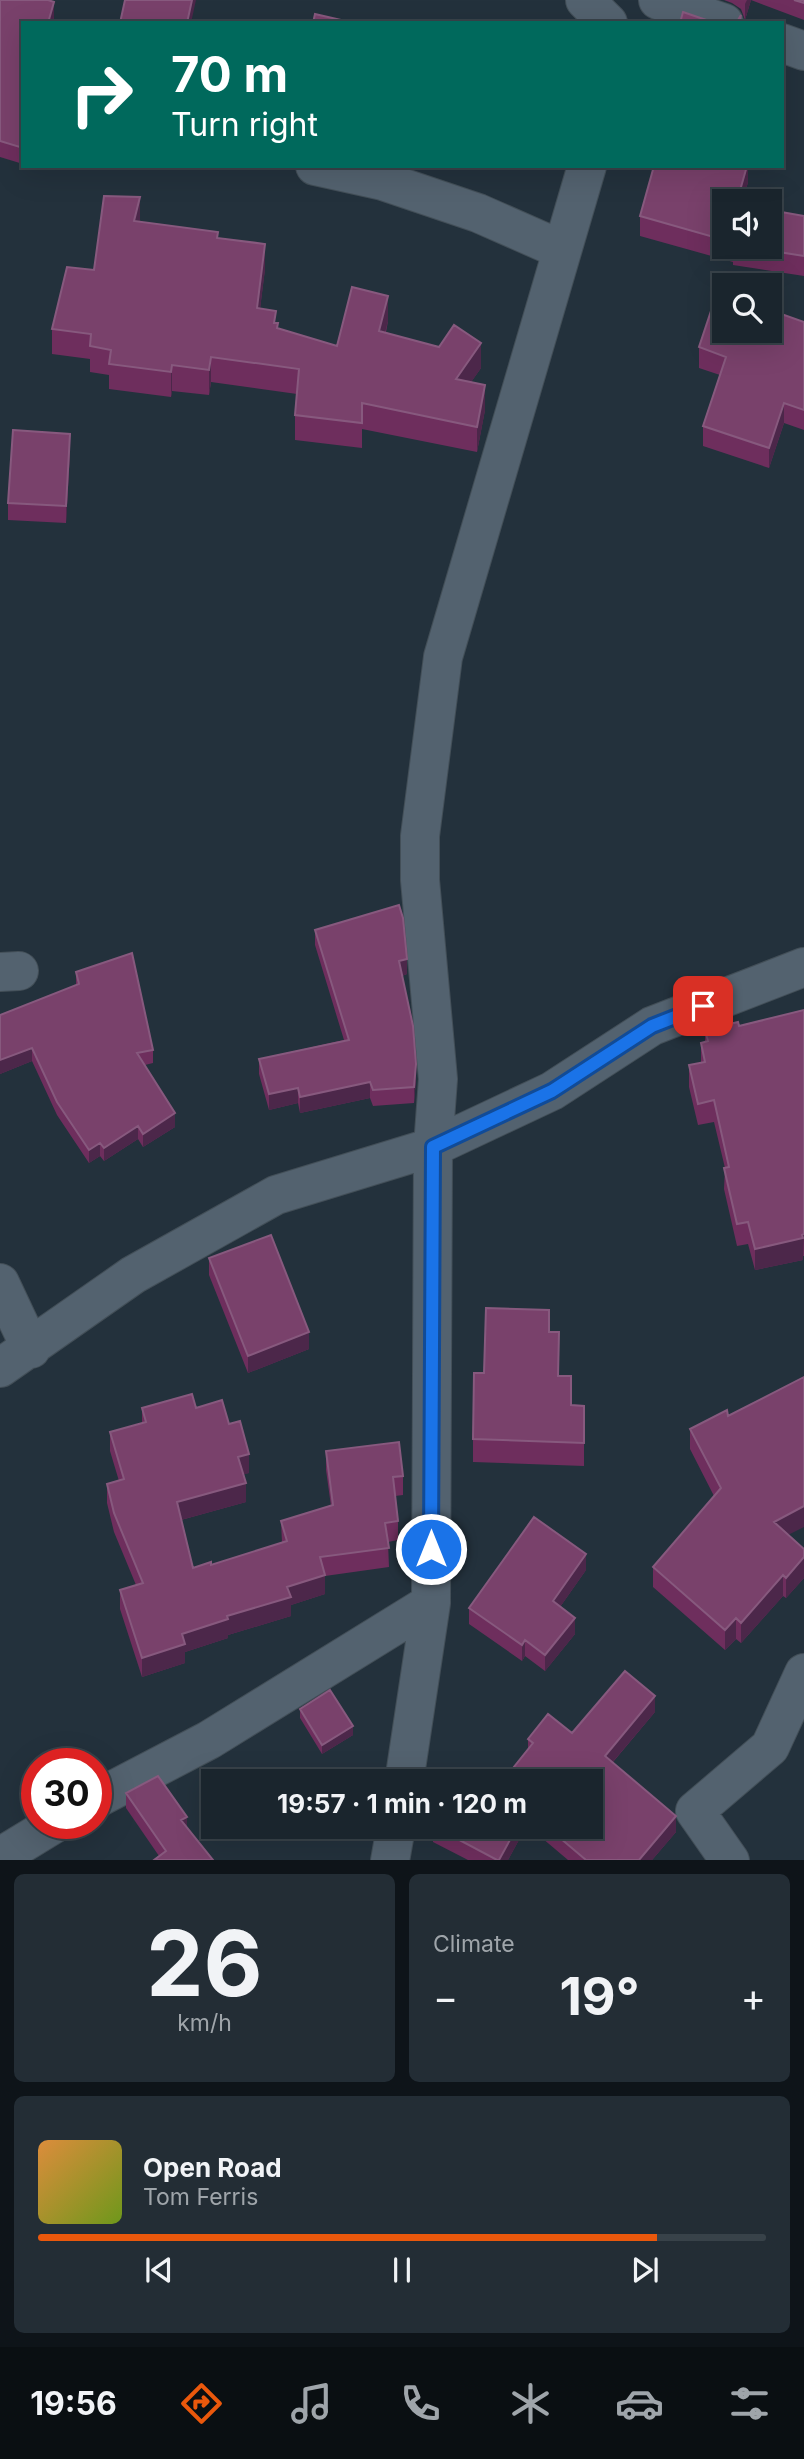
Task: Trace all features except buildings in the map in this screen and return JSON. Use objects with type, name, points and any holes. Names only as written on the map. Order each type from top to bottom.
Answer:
[{"type":"street","points":[[585,0],[606,21]]},
{"type":"street","points":[[639,21],[658,0],[718,21]]},
{"type":"street","points":[[784,44],[804,51]]},
{"type":"street","points":[[324,168],[383,181],[478,213],[562,250]]},
{"type":"street","points":[[406,1769],[431,1603],[433,1147],[438,1079],[420,880],[420,836],[443,657],[586,168]]},
{"type":"street","points":[[0,1283],[15,1358],[133,1275],[276,1195],[433,1147],[552,1091],[652,1026],[804,967]]},
{"type":"street","points":[[112,1791],[209,1740],[431,1603]]},
{"type":"street","points":[[730,1860],[695,1811],[771,1747],[804,1673]]},
{"type":"street","points":[[0,1857],[29,1839]]},
{"type":"street","points":[[390,1860],[394,1839]]},
{"type":"route","points":[[431,1549],[433,1147],[552,1091],[652,1026],[703,1006]]}]
